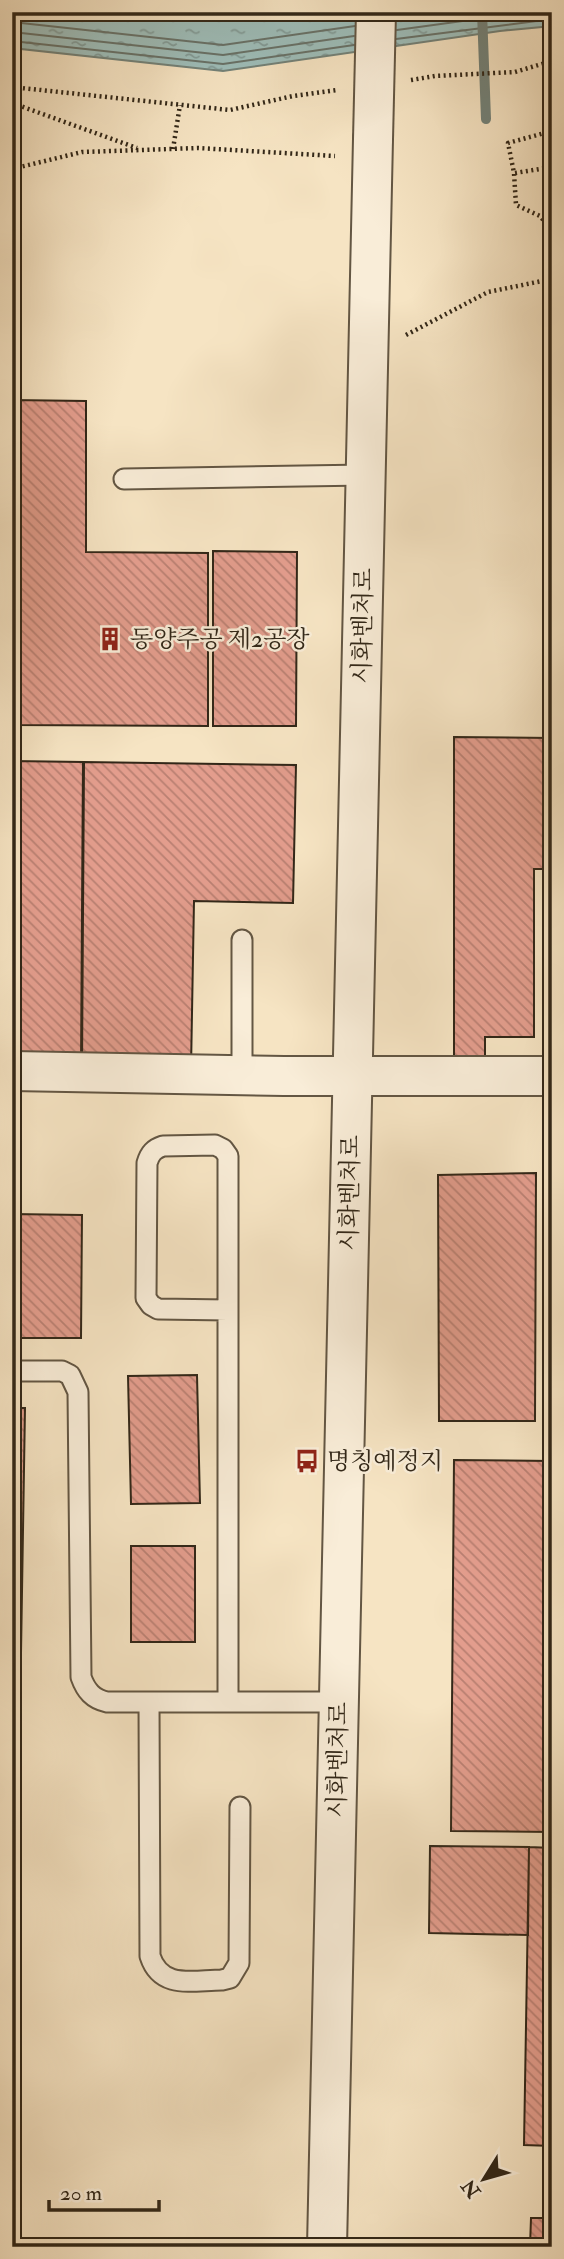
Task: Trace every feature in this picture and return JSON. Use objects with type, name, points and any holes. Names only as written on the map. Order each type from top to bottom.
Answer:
[{"type":"street","name":"시화벤처로","points":[[327,2247],[376,12]]},
{"type":"street","points":[[12,1071],[552,1076]]},
{"type":"lane","points":[[124,479],[366,475]]},
{"type":"lane","points":[[242,940],[243,1075]]},
{"type":"lane","points":[[228,1310],[158,1309],[150,1305],[146,1298],[147,1163],[149,1154],[155,1148],[215,1145],[223,1149],[228,1156],[228,1310],[228,1702]]},
{"type":"lane","points":[[12,1371],[62,1371],[70,1375],[78,1392],[81,1677],[85,1686],[98,1700],[339,1702]]},
{"type":"lane","points":[[149,1702],[150,1956],[159,1974],[169,1980],[222,1980],[230,1978],[239,1963],[240,1807]]},
{"type":"path","points":[[409,80],[515,72],[552,61]]},
{"type":"path","points":[[12,87],[229,110],[293,96],[344,89]]},
{"type":"path","points":[[12,103],[141,150]]},
{"type":"path","points":[[173,149],[180,105]]},
{"type":"path","points":[[552,131],[508,143],[514,173],[516,205],[540,216],[552,231]]},
{"type":"path","points":[[12,169],[82,152],[198,148],[373,148]]},
{"type":"path","points":[[514,173],[552,167]]},
{"type":"path","points":[[368,355],[488,292],[552,279]]},
{"type":"water","points":[[12,12],[552,12],[552,26],[223,71],[12,48]]},
{"type":"building","name":"동양주공 제2공장","points":[[12,400],[86,401],[86,552],[208,553],[208,726],[12,725]]},
{"type":"building","points":[[213,551],[297,552],[296,726],[213,726]]},
{"type":"building","points":[[454,737],[552,738],[552,869],[534,869],[534,1037],[485,1037],[485,1057],[454,1056]]},
{"type":"building","points":[[12,761],[83,762],[81,1066],[12,1065]]},
{"type":"building","points":[[84,762],[296,765],[293,903],[194,901],[191,1069],[82,1067]]},
{"type":"building","points":[[536,1173],[535,1421],[439,1421],[438,1175]]},
{"type":"building","points":[[12,1214],[82,1215],[81,1338],[12,1338]]},
{"type":"building","points":[[197,1375],[200,1503],[131,1504],[128,1376]]},
{"type":"building","points":[[12,1408],[25,1408],[20,1714],[12,1714]]},
{"type":"building","points":[[454,1460],[552,1461],[552,1832],[451,1831]]},
{"type":"building","points":[[131,1546],[195,1546],[195,1642],[131,1642]]},
{"type":"building","points":[[430,1846],[529,1847],[528,1935],[429,1933]]},
{"type":"building","points":[[529,1847],[552,1848],[552,2146],[524,2145]]},
{"type":"building","points":[[531,2218],[552,2218],[552,2247],[530,2247]]},
{"type":"waterway","points":[[482,12],[486,119]]},
{"type":"place","name":"동양주공 제2공장","points":[[110,639]]},
{"type":"place","name":"명칭예정지","points":[[307,1461]]}]
